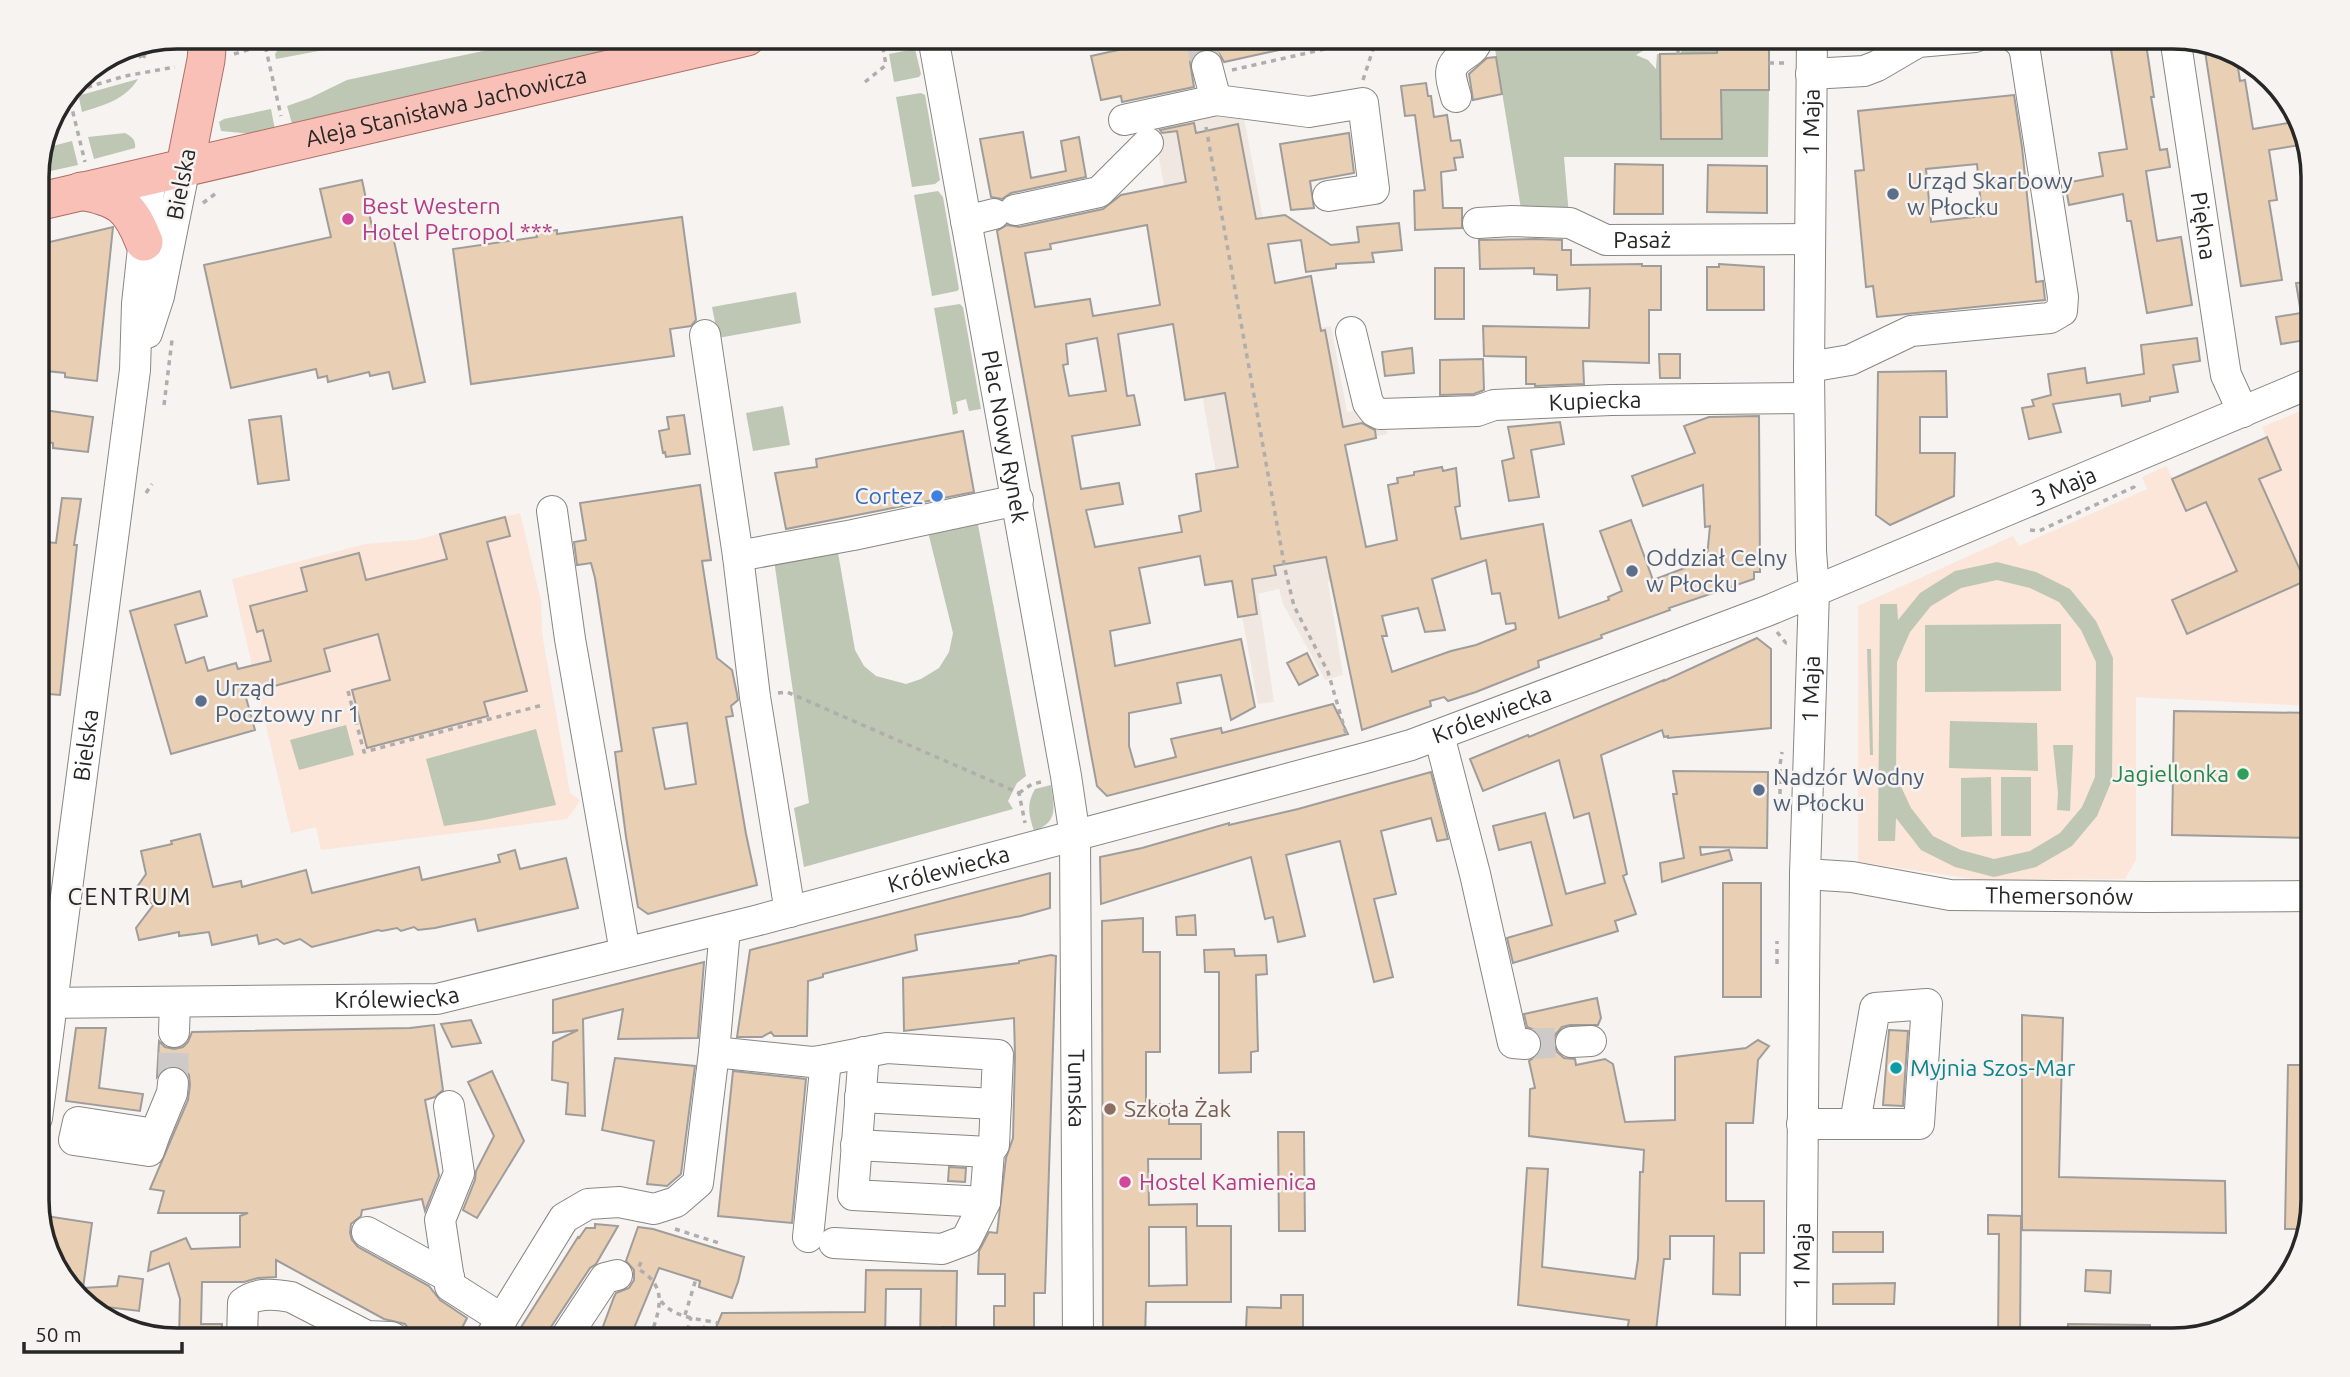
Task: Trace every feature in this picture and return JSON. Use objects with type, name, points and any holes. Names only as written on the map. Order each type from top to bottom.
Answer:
[{"type":"main road","name":"Bielska","points":[[168,170],[198,96],[207,49]]},
{"type":"main road","name":"Aleja Stanisława Jachowicza","points":[[49,199],[695,49]]},
{"type":"main road","points":[[81,191],[103,195],[124,205],[133,216],[144,242]]},
{"type":"street","name":"Plac Nowy Rynek","points":[[937,49],[992,215],[1017,500],[1075,836]]},
{"type":"street","points":[[1456,97],[1451,71],[1454,64],[1473,49]]},
{"type":"street","name":"1 Maja","points":[[1801,1328],[1805,874],[1814,591],[1809,398],[1810,240],[1800,69],[1808,49]]},
{"type":"street","points":[[1800,69],[1864,71],[1906,49]]},
{"type":"street","points":[[1809,367],[1850,360],[1911,331],[2050,318],[2062,311],[2063,297],[2024,49]]},
{"type":"street","name":"Piękna","points":[[2177,49],[2226,375],[2243,412]]},
{"type":"street","points":[[1124,120],[1209,86],[1250,103],[1309,112],[1363,103],[1374,189],[1328,196]]},
{"type":"street","points":[[992,215],[1099,192],[1148,143]]},
{"type":"street","name":"Bielska","points":[[49,974],[135,370],[137,304],[144,242],[168,170]]},
{"type":"street","name":"Bielska","points":[[135,370],[159,296],[168,170]]},
{"type":"street","name":"Pasaż","points":[[1478,223],[1570,223],[1606,240],[1810,240]]},
{"type":"street","name":"Kupiecka","points":[[1351,332],[1368,403],[1377,413],[1477,411],[1494,405],[1611,400],[1809,398]]},
{"type":"street","points":[[705,335],[738,556],[755,697],[790,912]]},
{"type":"street","name":"3 Maja","points":[[1814,591],[2301,387]]},
{"type":"street","points":[[738,556],[1017,500]]},
{"type":"street","points":[[552,511],[570,639],[625,953]]},
{"type":"street","name":"Królewiecka","points":[[49,1002],[437,999],[725,929],[1369,757],[1439,735],[1814,591]]},
{"type":"street","points":[[1439,735],[1475,874],[1513,1043],[1525,1044]]},
{"type":"street","name":"Tumska","points":[[1075,836],[1078,1328]]},
{"type":"street","name":"Themersonów","points":[[1805,874],[1852,877],[1950,895],[2301,896]]},
{"type":"street","points":[[497,1328],[564,1217],[588,1204],[619,1202],[654,1209],[676,1202],[698,1183],[725,929]]},
{"type":"street","points":[[174,1032],[175,1002]]},
{"type":"street","points":[[714,1052],[812,1062],[887,1048],[998,1055],[994,1145],[989,1152],[985,1202],[966,1240],[942,1249],[821,1240],[826,1060]]},
{"type":"street","points":[[864,1052],[853,1195],[985,1202]]},
{"type":"street","points":[[49,1137],[74,1140],[78,1122],[155,1135],[172,1093],[173,1083]]},
{"type":"street","points":[[860,1097],[996,1104]]},
{"type":"street","points":[[449,1106],[459,1173],[440,1220],[450,1286],[487,1328]]},
{"type":"street","points":[[1802,1124],[1855,1122]]},
{"type":"street","points":[[856,1145],[989,1152]]},
{"type":"street","points":[[367,1232],[449,1277]]},
{"type":"street","points":[[572,1328],[605,1278],[629,1269]]},
{"type":"street","points":[[242,1328],[243,1303],[251,1297],[279,1294],[291,1297],[351,1328]]},
{"type":"path","points":[[865,82],[886,65],[883,49]]},
{"type":"path","points":[[1337,49],[1209,86],[1284,569],[1294,606],[1328,672],[1347,739]]},
{"type":"path","points":[[1363,103],[1362,82],[1374,49]]},
{"type":"path","points":[[1678,49],[1678,54]]},
{"type":"path","points":[[1769,63],[1800,69]]},
{"type":"path","points":[[348,691],[364,752],[543,705]]},
{"type":"path","points":[[755,697],[787,692],[1019,793],[1031,848]]},
{"type":"path","points":[[1337,742],[1357,736]]},
{"type":"path","points":[[670,1228],[719,1243]]},
{"type":"path","points":[[629,1269],[638,1269],[649,1275],[665,1307],[684,1315],[718,1323]]},
{"type":"path","points":[[684,1315],[695,1279]]},
{"type":"path","points":[[653,1328],[660,1310],[660,1299]]},
{"type":"path","points":[[688,1328],[691,1317]]},
{"type":"path","points":[[704,1328],[707,1320]]},
{"type":"shaded area","points":[[1242,107],[1285,334],[1331,326],[1347,412],[1378,407],[1388,434],[1326,446],[1338,578],[1328,582],[1343,675],[1325,680],[1283,604],[1279,589],[1258,594],[1274,702],[1258,704],[1153,125]]},
{"type":"shaded area","points":[[2301,411],[2301,705],[2136,697],[2136,860],[2125,879],[1981,880],[1858,862],[1858,606],[2013,536],[2019,546],[2147,489],[2142,477],[2166,466],[2173,479],[2266,437],[2262,427]]},
{"type":"shaded area","points":[[520,513],[541,601],[542,633],[570,793],[580,800],[573,811],[567,819],[321,850],[316,827],[291,833],[232,579],[365,544],[416,540]]},
{"type":"green space","points":[[278,49],[329,49],[276,59],[275,54]]},
{"type":"green space","points":[[492,49],[637,49],[293,127],[287,106],[347,80]]},
{"type":"green space","points":[[915,49],[921,74],[919,77],[894,82],[889,54]]},
{"type":"green space","points":[[1495,49],[1646,49],[1636,55],[1648,60],[1656,69],[1657,54],[1660,54],[1661,139],[1721,139],[1721,90],[1769,90],[1768,157],[1564,157],[1569,216],[1522,215]]},
{"type":"green space","points":[[1681,49],[1717,49],[1717,53],[1681,54]]},
{"type":"green space","points":[[138,79],[120,97],[82,112],[79,98],[81,95]]},
{"type":"green space","points":[[921,93],[925,95],[940,180],[935,184],[912,187],[896,97]]},
{"type":"green space","points":[[271,109],[275,130],[252,134],[221,131],[219,122],[224,119]]},
{"type":"green space","points":[[125,133],[133,139],[135,148],[94,159],[88,137]]},
{"type":"green space","points":[[72,141],[78,165],[49,171],[53,146]]},
{"type":"green space","points":[[938,191],[943,197],[959,289],[932,296],[914,195]]},
{"type":"green space","points":[[796,292],[801,323],[718,338],[712,307]]},
{"type":"green space","points":[[960,304],[963,307],[981,409],[969,411],[966,399],[956,402],[958,413],[953,415],[934,308]]},
{"type":"green space","points":[[783,406],[790,445],[753,451],[746,413]]},
{"type":"green space","points":[[970,521],[978,525],[1026,776],[1017,783],[1008,801],[1013,809],[804,867],[794,808],[809,803],[774,560],[837,547],[855,650],[864,666],[876,676],[906,684],[939,668],[949,652],[953,633],[928,532]]},
{"type":"green space","points":[[1997,562],[2036,572],[2070,589],[2096,621],[2113,658],[2112,780],[2097,816],[2072,846],[2036,867],[1994,877],[1955,867],[1921,850],[1896,818],[1895,841],[1878,841],[1880,604],[1897,604],[1898,620],[1920,593],[1955,571]],"holes":[[[1997,580],[2030,588],[2059,602],[2081,630],[2096,662],[2095,777],[2082,807],[2060,833],[2030,851],[1994,859],[1961,850],[1933,836],[1911,808],[1896,776],[1897,662],[1910,632],[1931,606],[1961,588]]]},
{"type":"green space","points":[[2061,624],[2061,691],[1925,692],[1925,625]]},
{"type":"green space","points":[[1867,649],[1871,649],[1873,755],[1870,755]]},
{"type":"green space","points":[[1950,721],[2037,723],[2038,771],[1949,768]]},
{"type":"green space","points":[[346,725],[354,755],[299,770],[290,740]]},
{"type":"green space","points":[[536,729],[556,805],[444,826],[426,759]]},
{"type":"green space","points":[[2053,745],[2073,745],[2070,811],[2057,810]]},
{"type":"green space","points":[[1991,777],[1992,836],[1961,837],[1961,778]]},
{"type":"green space","points":[[2001,777],[2031,777],[2031,836],[2001,836]]},
{"type":"green space","points":[[1051,785],[1053,813],[1048,823],[1034,831],[1029,810],[1030,800],[1035,789]]},
{"type":"building","points":[[1123,49],[1202,49],[1194,54],[1190,62],[1194,87],[1122,102],[1121,96],[1101,100],[1091,56]]},
{"type":"building","points":[[1211,49],[1284,49],[1224,62],[1219,53]]},
{"type":"building","points":[[1717,49],[1769,49],[1769,90],[1721,90],[1722,139],[1661,139],[1660,54],[1717,53]]},
{"type":"building","points":[[2111,49],[2147,49],[2160,150],[2167,149],[2170,167],[2146,171],[2157,241],[2181,237],[2192,305],[2147,313],[2131,221],[2127,221],[2123,194],[2069,205],[2065,183],[2103,176],[2099,153],[2127,149]]},
{"type":"building","points":[[2205,53],[2238,67],[2240,81],[2245,80],[2253,129],[2289,123],[2297,145],[2269,150],[2277,200],[2269,201],[2282,280],[2241,286]]},
{"type":"building","points":[[1496,57],[1502,94],[1473,100],[1469,74],[1487,58]]},
{"type":"building","points":[[1426,83],[1434,117],[1447,115],[1451,141],[1460,140],[1463,157],[1454,158],[1456,170],[1441,172],[1443,208],[1462,208],[1462,228],[1415,230],[1414,191],[1425,190],[1415,115],[1405,116],[1401,86]]},
{"type":"building","name":"Urząd Skarbowy w Płocku","points":[[2014,95],[2036,282],[2043,281],[2045,300],[1877,317],[1873,286],[1866,287],[1855,171],[1864,170],[1858,111]],"holes":[[[1977,164],[1982,216],[1931,222],[1926,169]]]},
{"type":"building","points":[[1194,123],[1196,133],[1238,124],[1256,219],[1285,215],[1331,245],[1359,242],[1357,227],[1399,223],[1402,250],[1372,253],[1374,262],[1336,264],[1336,268],[1306,272],[1301,240],[1268,244],[1275,283],[1311,276],[1321,331],[1325,330],[1343,427],[1362,423],[1375,430],[1376,438],[1345,445],[1366,547],[1397,540],[1388,485],[1398,483],[1397,478],[1414,475],[1414,472],[1442,467],[1443,471],[1456,468],[1460,506],[1455,507],[1461,539],[1543,524],[1559,618],[1609,600],[1608,597],[1622,591],[1600,531],[1631,520],[1653,580],[1707,557],[1710,526],[1705,527],[1703,485],[1643,506],[1632,476],[1695,453],[1684,426],[1709,417],[1759,416],[1760,572],[1754,572],[1754,579],[1669,608],[1670,610],[1601,635],[1602,638],[1538,661],[1539,667],[1448,701],[1444,697],[1430,701],[1431,706],[1362,730],[1326,557],[1274,566],[1276,575],[1252,579],[1257,614],[1238,617],[1232,581],[1205,585],[1200,556],[1139,568],[1150,623],[1110,631],[1115,666],[1241,639],[1255,707],[1231,720],[1221,675],[1177,683],[1181,703],[1129,713],[1129,746],[1135,767],[1176,757],[1171,739],[1221,728],[1222,733],[1333,704],[1348,734],[1107,796],[1097,786],[997,231],[1007,225],[1019,227],[1103,209],[1121,195],[1186,182],[1177,131],[1162,133],[1160,130]],"holes":[[[1147,225],[1160,305],[1093,316],[1090,299],[1035,307],[1025,253],[1051,249],[1050,244]],[[1173,324],[1185,400],[1225,393],[1238,467],[1196,474],[1201,511],[1179,516],[1182,532],[1095,547],[1086,510],[1123,504],[1119,483],[1081,489],[1072,436],[1140,425],[1134,395],[1127,396],[1118,334]],[[1097,338],[1106,391],[1069,396],[1063,365],[1068,364],[1066,344]],[[1486,560],[1492,594],[1500,593],[1506,624],[1515,623],[1516,629],[1392,672],[1382,636],[1387,636],[1382,616],[1418,608],[1425,632],[1445,630],[1432,579]]]},
{"type":"building","points":[[1023,132],[1031,178],[1066,171],[1061,141],[1079,137],[1086,177],[1011,193],[1002,199],[991,197],[980,139]]},
{"type":"building","points":[[1349,133],[1354,173],[1310,181],[1314,208],[1291,210],[1280,144]]},
{"type":"building","points":[[1615,164],[1663,165],[1663,214],[1614,214]]},
{"type":"building","points":[[1708,165],[1767,166],[1767,213],[1707,212]]},
{"type":"building","points":[[362,180],[374,236],[392,232],[425,382],[393,389],[389,372],[370,376],[369,372],[328,382],[327,376],[318,378],[316,369],[231,388],[204,265],[331,237],[320,189]]},
{"type":"building","points":[[682,217],[696,320],[691,326],[670,329],[674,356],[471,384],[453,249],[537,237],[536,232],[557,230],[557,234]]},
{"type":"building","points":[[113,227],[97,381],[65,377],[65,373],[49,371],[49,242]]},
{"type":"building","points":[[1479,240],[1562,240],[1562,250],[1571,250],[1571,265],[1661,266],[1661,310],[1649,310],[1649,363],[1583,361],[1584,384],[1535,386],[1526,384],[1526,357],[1484,356],[1483,326],[1589,328],[1590,288],[1557,290],[1557,275],[1534,274],[1534,268],[1480,269]]},
{"type":"building","points":[[1719,264],[1764,267],[1764,310],[1707,310],[1707,267],[1719,267]]},
{"type":"building","points":[[1435,268],[1464,268],[1464,319],[1435,319]]},
{"type":"building","points":[[2301,282],[2301,313],[2296,283]]},
{"type":"building","points":[[2301,313],[2301,341],[2281,344],[2276,317]]},
{"type":"building","points":[[2197,338],[2200,361],[2173,365],[2178,392],[2122,406],[2120,394],[2053,404],[2061,432],[2029,439],[2022,408],[2034,406],[2032,400],[2051,395],[2048,374],[2085,368],[2087,383],[2144,374],[2141,345]]},
{"type":"building","points":[[1412,348],[1414,373],[1385,376],[1382,352]]},
{"type":"building","points":[[1659,354],[1680,354],[1680,378],[1660,378]]},
{"type":"building","points":[[1483,359],[1484,390],[1474,394],[1440,395],[1440,360]]},
{"type":"building","points":[[1946,371],[1947,417],[1920,417],[1920,453],[1955,453],[1954,496],[1890,525],[1876,515],[1878,372]]},
{"type":"building","points":[[49,411],[93,417],[88,452],[53,448],[53,443],[49,442]]},
{"type":"building","points":[[684,415],[690,454],[666,457],[659,431],[669,429],[667,417]]},
{"type":"building","points":[[281,416],[289,480],[258,484],[249,420]]},
{"type":"building","points":[[1560,422],[1564,444],[1531,450],[1539,497],[1509,501],[1502,461],[1514,458],[1508,427]]},
{"type":"building","points":[[963,431],[974,492],[786,529],[775,473],[817,467],[816,459]]},
{"type":"building","points":[[2267,437],[2281,470],[2259,479],[2301,572],[2301,583],[2187,634],[2172,600],[2237,571],[2206,502],[2186,511],[2172,479]]},
{"type":"building","points":[[700,485],[711,560],[702,561],[717,658],[732,670],[737,694],[738,700],[731,706],[733,716],[726,717],[757,885],[648,914],[638,907],[615,752],[622,751],[595,578],[591,563],[577,565],[574,542],[586,540],[580,503]],"holes":[[[687,723],[696,784],[665,789],[653,728]]]},
{"type":"building","points":[[62,498],[81,499],[60,695],[49,694],[49,542],[56,543]]},
{"type":"building","points":[[505,517],[510,536],[487,542],[527,691],[484,702],[488,716],[367,748],[352,690],[390,680],[378,634],[324,649],[330,671],[245,694],[255,730],[171,754],[130,611],[200,591],[207,616],[175,625],[186,663],[204,657],[208,671],[236,663],[238,669],[271,661],[263,630],[257,632],[250,606],[307,591],[301,568],[359,553],[366,580],[447,559],[440,534]]},
{"type":"building","points":[[1757,638],[1771,649],[1771,728],[1668,738],[1664,737],[1662,730],[1601,755],[1627,874],[1623,876],[1636,914],[1615,921],[1618,931],[1513,963],[1507,938],[1552,925],[1531,842],[1499,850],[1493,826],[1545,813],[1566,894],[1605,883],[1589,813],[1574,818],[1559,760],[1483,791],[1470,759],[1664,681]]},
{"type":"building","points":[[1307,653],[1318,675],[1299,685],[1287,663]]},
{"type":"building","name":"Jagiellonka","points":[[2174,711],[2301,713],[2301,838],[2172,835]]},
{"type":"building","points":[[1673,771],[1768,772],[1767,848],[1700,847],[1701,855],[1729,850],[1732,860],[1662,882],[1660,863],[1684,858],[1673,794],[1677,794]]},
{"type":"building","points":[[1431,772],[1448,839],[1437,841],[1431,818],[1381,831],[1396,894],[1374,899],[1393,977],[1374,982],[1340,841],[1286,855],[1305,936],[1278,942],[1273,917],[1265,919],[1251,857],[1101,904],[1100,857],[1229,823],[1298,809]]},
{"type":"building","points":[[200,834],[213,887],[241,881],[242,887],[306,870],[312,893],[419,867],[422,880],[500,862],[498,855],[515,850],[520,869],[566,858],[578,908],[478,931],[475,919],[418,930],[414,927],[401,931],[397,928],[378,930],[312,947],[300,939],[284,944],[277,939],[259,944],[257,935],[212,945],[209,932],[179,936],[179,932],[139,940],[136,928],[154,904],[139,900],[137,887],[146,874],[141,851]]},
{"type":"building","points":[[1050,873],[1050,908],[1021,916],[915,935],[917,950],[823,974],[823,977],[808,981],[807,1036],[774,1036],[771,1032],[762,1037],[737,1037],[750,950]]},
{"type":"building","points":[[1723,883],[1761,883],[1761,997],[1723,997]]},
{"type":"building","points":[[1195,915],[1196,935],[1177,935],[1176,917]]},
{"type":"building","points":[[1143,918],[1143,952],[1160,952],[1160,1052],[1146,1052],[1146,1104],[1169,1104],[1169,1124],[1201,1124],[1201,1159],[1148,1159],[1149,1205],[1197,1204],[1197,1226],[1231,1226],[1231,1302],[1146,1302],[1145,1328],[1103,1328],[1102,921]],"holes":[[[1149,1227],[1186,1227],[1187,1285],[1149,1286]]]},
{"type":"building","points":[[1234,949],[1235,956],[1266,955],[1267,974],[1256,975],[1258,1051],[1251,1052],[1251,1072],[1219,1073],[1219,972],[1205,972],[1204,950]]},
{"type":"building","points":[[1056,956],[1045,1293],[1034,1293],[1034,1328],[994,1328],[994,1306],[1005,1306],[1005,1274],[978,1274],[979,1251],[989,1232],[997,1233],[1006,1158],[1013,1138],[1014,1018],[904,1031],[903,978]]},
{"type":"building","points":[[704,962],[698,1038],[618,1039],[623,1009],[583,1019],[585,1116],[566,1114],[568,1083],[552,1080],[553,1042],[578,1030],[553,1033],[553,1000]]},
{"type":"building","points":[[1597,998],[1601,1018],[1598,1025],[1562,1027],[1555,1035],[1554,1044],[1557,1052],[1564,1058],[1575,1059],[1576,1065],[1605,1059],[1613,1064],[1625,1122],[1675,1120],[1675,1057],[1746,1048],[1758,1040],[1769,1046],[1758,1060],[1753,1123],[1726,1123],[1726,1201],[1764,1201],[1764,1253],[1740,1253],[1740,1295],[1713,1294],[1714,1236],[1670,1236],[1670,1259],[1664,1259],[1656,1328],[1627,1328],[1629,1320],[1518,1305],[1527,1168],[1548,1169],[1542,1267],[1635,1279],[1640,1172],[1643,1172],[1644,1150],[1529,1136],[1530,1089],[1535,1088],[1529,1061],[1539,1054],[1542,1045],[1535,1030],[1527,1027],[1524,1014]]},
{"type":"building","points":[[2022,1015],[2063,1018],[2059,1177],[2225,1181],[2226,1233],[2022,1230]]},
{"type":"building","points":[[471,1020],[481,1043],[452,1047],[441,1024]]},
{"type":"building","points":[[434,1025],[443,1090],[435,1097],[425,1100],[439,1176],[425,1211],[422,1199],[362,1210],[361,1216],[351,1224],[350,1233],[358,1247],[429,1286],[440,1300],[467,1318],[462,1328],[408,1328],[405,1324],[384,1319],[276,1260],[276,1277],[244,1282],[202,1282],[201,1324],[222,1324],[222,1328],[179,1328],[180,1299],[169,1263],[148,1271],[151,1252],[186,1238],[191,1249],[240,1247],[240,1216],[248,1213],[158,1213],[164,1191],[150,1189],[188,1100],[190,1085],[189,1075],[183,1068],[175,1066],[165,1067],[157,1077],[159,1041],[165,1047],[174,1049],[183,1047],[192,1032],[410,1028]]},
{"type":"building","points":[[76,1028],[106,1028],[99,1088],[143,1094],[140,1111],[66,1101]]},
{"type":"building","name":"Myjnia Szos-Mar","points":[[1889,1030],[1908,1031],[1903,1106],[1883,1105]]},
{"type":"building","points":[[615,1058],[695,1066],[681,1174],[667,1186],[647,1184],[654,1141],[602,1130]]},
{"type":"building","points":[[2288,1065],[2301,1065],[2300,1217],[2298,1229],[2285,1229]]},
{"type":"building","points":[[492,1071],[524,1141],[477,1218],[463,1210],[476,1171],[494,1136],[468,1082]]},
{"type":"building","points":[[733,1071],[806,1079],[792,1223],[718,1216]]},
{"type":"building","points":[[1278,1132],[1304,1132],[1305,1231],[1279,1231]]},
{"type":"building","points":[[949,1167],[966,1168],[965,1182],[948,1181]]},
{"type":"building","points":[[1988,1215],[2021,1216],[2020,1328],[1998,1328],[1999,1234],[1988,1234]]},
{"type":"building","points":[[50,1217],[92,1223],[83,1286],[62,1257]]},
{"type":"building","points":[[595,1224],[618,1226],[596,1264],[590,1268],[550,1328],[521,1328],[578,1237],[586,1228],[595,1228]]},
{"type":"building","points":[[638,1227],[653,1229],[744,1257],[732,1298],[699,1287],[700,1281],[659,1268],[634,1328],[603,1328],[616,1293],[629,1288],[634,1280],[634,1270],[626,1261]]},
{"type":"building","points":[[1833,1232],[1883,1232],[1883,1252],[1833,1252]]},
{"type":"building","points":[[866,1270],[957,1271],[956,1327],[920,1328],[921,1289],[886,1289],[885,1328],[716,1328],[722,1313],[865,1312]]},
{"type":"building","points":[[2086,1270],[2111,1271],[2110,1293],[2085,1291]]},
{"type":"building","points":[[119,1276],[143,1279],[139,1311],[108,1307],[85,1288],[117,1286]]},
{"type":"building","points":[[1895,1283],[1894,1304],[1833,1304],[1833,1284]]},
{"type":"building","points":[[1281,1295],[1303,1295],[1303,1328],[1246,1328],[1247,1307],[1281,1308]]},
{"type":"building","points":[[2068,1324],[2150,1325],[2150,1328],[2068,1328]]},
{"type":"tunnel","points":[[1203,49],[1207,66]]},
{"type":"tunnel","points":[[173,1083],[174,1032]]},
{"type":"tunnel","points":[[1525,1044],[1571,1042]]},
{"type":"place","name":"Urząd Skarbowy w Płocku","points":[[1893,194]]},
{"type":"place","name":"Best Western Hotel Petropol ***","points":[[348,219]]},
{"type":"place","name":"Cortez","points":[[937,496]]},
{"type":"place","name":"Oddział Celny w Płocku","points":[[1632,571]]},
{"type":"place","name":"Urząd Pocztowy nr 1","points":[[201,701]]},
{"type":"place","name":"Jagiellonka","points":[[2243,774]]},
{"type":"place","name":"Nadzór Wodny w Płocku","points":[[1759,790]]},
{"type":"place","name":"Myjnia Szos-Mar","points":[[1896,1068]]},
{"type":"place","name":"Szkoła Żak","points":[[1110,1109]]},
{"type":"place","name":"Hostel Kamienica","points":[[1125,1182]]},
{"type":"district","name":"CENTRUM","points":[[130,897]]}]
